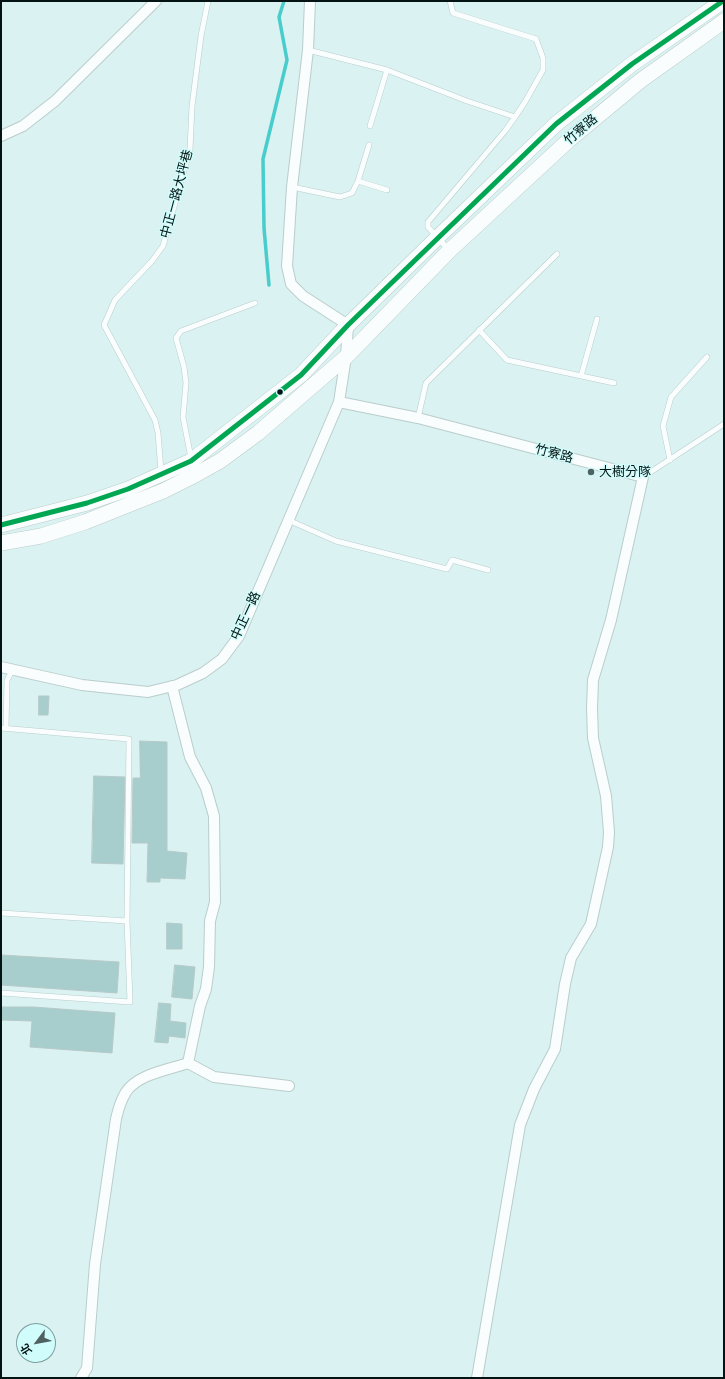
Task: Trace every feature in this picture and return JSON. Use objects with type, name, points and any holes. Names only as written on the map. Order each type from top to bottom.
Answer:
[{"type":"main road","name":"竹寮路","points":[[348,325],[556,124],[632,64],[723,1]]},
{"type":"main road","name":"竹寮路","points":[[346,357],[450,251],[569,140],[640,81],[724,21]]},
{"type":"main road","points":[[1,525],[87,503],[128,489],[191,461],[301,375],[348,325]]},
{"type":"main road","points":[[1,543],[41,536],[85,522],[163,491],[196,475],[220,461],[258,432],[346,357]]},
{"type":"street","points":[[1,136],[23,126],[55,101],[156,1]]},
{"type":"street","points":[[310,1],[308,50],[292,187],[287,266],[291,284],[303,296],[348,325],[346,357],[338,402]]},
{"type":"street","name":"竹寮路","points":[[338,402],[418,418],[643,477]]},
{"type":"street","name":"中正一路","points":[[1,667],[89,686],[148,692],[172,686],[204,673],[222,659],[239,636],[338,402]]},
{"type":"street","points":[[477,1378],[520,1125],[534,1089],[556,1049],[565,984],[571,958],[591,924],[608,847],[609,832],[606,796],[593,738],[592,708],[594,680],[611,620],[643,477]]},
{"type":"street","points":[[172,686],[190,756],[206,788],[214,816],[214,902],[210,921],[209,968],[206,989],[200,1006],[188,1063]]},
{"type":"street","points":[[81,1378],[87,1368],[95,1264],[116,1119],[121,1101],[127,1091],[141,1079],[188,1063],[214,1077],[289,1086]]},
{"type":"lane","name":"中正一路大坪巷","points":[[161,474],[158,433],[155,420],[104,325],[115,300],[152,261],[163,246],[190,149],[192,106],[201,36],[208,1]]},
{"type":"lane","points":[[450,1],[453,13],[536,39],[543,58],[543,70],[515,117],[505,131],[428,222],[428,227],[450,251]]},
{"type":"lane","points":[[308,50],[386,70],[467,101],[515,117]]},
{"type":"lane","points":[[370,126],[386,70]]},
{"type":"lane","points":[[292,187],[340,197],[352,193],[358,181],[369,145]]},
{"type":"lane","points":[[358,181],[387,190]]},
{"type":"lane","points":[[418,418],[426,383],[557,254]]},
{"type":"lane","points":[[191,461],[183,417],[186,383],[184,367],[176,338],[181,331],[255,303]]},
{"type":"lane","points":[[581,376],[597,319]]},
{"type":"lane","points":[[479,330],[507,360],[614,384]]},
{"type":"lane","points":[[670,460],[663,426],[671,397],[707,357]]},
{"type":"lane","points":[[643,477],[724,424]]},
{"type":"lane","points":[[288,520],[336,540],[447,569],[452,560],[488,570]]},
{"type":"lane","points":[[1,993],[130,1002],[126,921],[129,739],[4,728],[7,680],[13,669]]},
{"type":"lane","points":[[1,913],[126,921]]},
{"type":"building","points":[[39,696],[49,696],[48,715],[39,715]]},
{"type":"building","points":[[140,741],[167,742],[167,851],[187,853],[185,879],[160,878],[160,882],[147,882],[148,843],[132,843],[133,778],[140,778]]},
{"type":"building","points":[[94,776],[125,777],[123,864],[92,863]]},
{"type":"building","points":[[167,923],[182,924],[182,949],[167,949]]},
{"type":"building","points":[[1,955],[119,962],[117,993],[1,985]]},
{"type":"building","points":[[175,965],[195,967],[192,999],[172,997]]},
{"type":"building","points":[[159,1003],[171,1004],[170,1021],[186,1023],[185,1038],[169,1036],[168,1043],[155,1042]]},
{"type":"building","points":[[1,1007],[33,1007],[115,1013],[112,1053],[30,1047],[32,1021],[1,1020]]},
{"type":"waterway","points":[[269,285],[264,228],[263,159],[287,60],[279,17],[284,1]]},
{"type":"transit line","points":[[1,525],[87,503],[128,489],[191,461],[301,375],[348,325],[556,124],[632,64],[723,1]]},
{"type":"place","name":"大樹分隊","points":[[591,472]]}]
